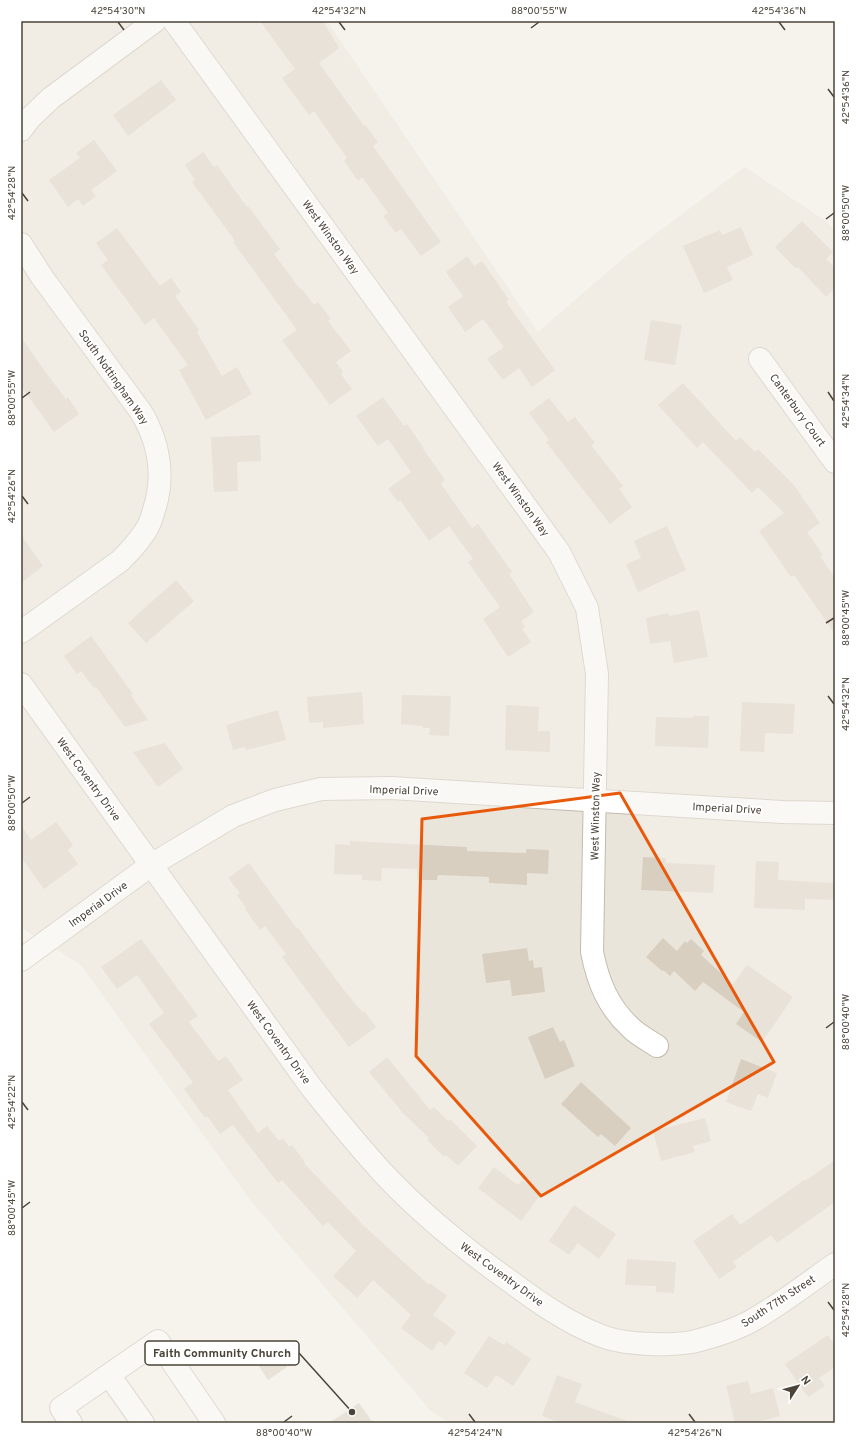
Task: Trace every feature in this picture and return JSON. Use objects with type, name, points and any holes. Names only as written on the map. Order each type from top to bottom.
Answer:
[{"type":"street","points":[[21,130],[30,118],[51,98],[155,21]]},
{"type":"street","name":"West Winston Way","points":[[174,21],[559,552],[587,608],[597,674],[592,952],[596,973],[603,991],[614,1009],[632,1029],[657,1046]]},
{"type":"street","name":"South Nottingham Way","points":[[21,244],[42,277],[148,423],[157,449],[160,467],[160,483],[157,500],[145,531],[134,548],[120,561],[21,632]]},
{"type":"street","name":"Canterbury Court","points":[[760,359],[835,462]]},
{"type":"street","name":"West Coventry Drive","points":[[21,684],[311,1087],[348,1134],[384,1174],[431,1219],[479,1259],[537,1300],[580,1326],[601,1336]]},
{"type":"street","name":"Imperial Drive","points":[[21,960],[151,865],[233,816],[275,800],[321,790],[391,788],[775,811],[835,813]]},
{"type":"street","name":"South 77th Street","points":[[601,1336],[645,1344],[690,1342],[715,1336],[752,1321],[835,1264]]},
{"type":"street","points":[[71,1423],[61,1408],[158,1341],[214,1423]]},
{"type":"street","points":[[109,1375],[143,1423]]},
{"type":"highlighted area","points":[[620,793],[774,1062],[541,1196],[416,1056],[422,819]]},
{"type":"shaded area","points":[[21,21],[327,21],[538,332],[625,257],[745,167],[827,222],[835,231],[835,1423],[450,1423],[431,1411],[251,1201],[80,964],[21,928]]},
{"type":"building","points":[[260,21],[323,21],[339,48],[319,63],[364,126],[365,125],[378,142],[373,146],[441,242],[421,256],[401,229],[396,233],[383,216],[388,213],[362,177],[358,181],[344,161],[347,158],[314,111],[309,115],[282,78],[295,69]]},
{"type":"building","points":[[161,80],[176,100],[128,136],[113,115]]},
{"type":"building","points":[[94,140],[117,171],[91,190],[96,196],[83,206],[78,199],[68,207],[49,180],[80,158],[76,153]]},
{"type":"building","points":[[203,152],[214,167],[217,165],[280,249],[274,254],[300,289],[301,288],[314,305],[318,302],[331,319],[328,321],[351,351],[336,362],[343,372],[341,374],[352,389],[330,405],[282,340],[297,330],[233,242],[235,241],[192,182],[195,180],[185,165]]},
{"type":"building","points":[[802,221],[833,252],[826,259],[835,268],[835,288],[826,297],[798,267],[795,268],[775,247]]},
{"type":"building","points":[[741,227],[753,255],[727,267],[733,280],[704,293],[683,246],[720,230],[722,235]]},
{"type":"building","points":[[117,228],[160,286],[171,278],[181,292],[175,296],[199,330],[197,332],[222,376],[237,367],[252,394],[206,420],[179,370],[188,365],[154,318],[145,325],[101,265],[108,260],[96,243]]},
{"type":"building","points":[[467,256],[474,266],[482,261],[509,300],[506,302],[555,370],[532,387],[519,368],[503,380],[487,359],[504,347],[483,319],[465,332],[448,307],[463,296],[446,272]]},
{"type":"building","points":[[651,320],[682,325],[675,365],[644,360]]},
{"type":"building","points":[[21,337],[46,373],[66,399],[68,397],[79,414],[54,432],[21,386]]},
{"type":"building","points":[[683,383],[736,441],[740,437],[755,452],[758,449],[793,484],[820,523],[807,532],[823,555],[820,556],[835,578],[835,634],[794,575],[791,577],[759,531],[784,513],[758,487],[752,493],[703,442],[697,448],[658,405]]},
{"type":"building","points":[[383,397],[404,426],[407,424],[423,447],[445,480],[441,484],[472,528],[478,524],[512,572],[509,574],[534,612],[521,621],[525,627],[522,629],[531,642],[508,657],[483,619],[500,607],[468,562],[473,559],[449,526],[429,541],[400,500],[398,502],[388,489],[411,472],[388,439],[378,446],[356,416]]},
{"type":"building","points":[[549,398],[568,422],[575,417],[595,443],[591,445],[623,486],[619,489],[632,507],[610,524],[546,442],[549,440],[529,413]]},
{"type":"building","points":[[260,435],[261,461],[237,462],[238,491],[214,492],[211,437]]},
{"type":"building","points":[[667,526],[686,570],[638,592],[626,564],[641,558],[634,541]]},
{"type":"building","points":[[21,535],[43,566],[21,583]]},
{"type":"building","points":[[176,580],[194,601],[146,643],[128,623]]},
{"type":"building","points":[[699,610],[708,657],[674,663],[670,641],[650,644],[646,618],[668,613],[669,616]]},
{"type":"building","points":[[91,636],[133,694],[131,695],[148,720],[125,727],[96,687],[94,688],[81,671],[77,674],[64,656]]},
{"type":"building","points":[[362,692],[364,724],[323,728],[323,722],[309,723],[307,697]]},
{"type":"building","points":[[402,695],[451,696],[449,736],[429,735],[430,728],[401,724]]},
{"type":"building","points":[[742,702],[795,704],[793,734],[765,733],[764,752],[740,751]]},
{"type":"building","points":[[506,705],[539,707],[538,731],[550,731],[550,752],[505,750]]},
{"type":"building","points":[[278,710],[286,740],[246,750],[245,747],[233,750],[226,725]]},
{"type":"building","points":[[693,716],[709,716],[708,748],[655,746],[656,717],[693,718]]},
{"type":"building","points":[[165,743],[183,769],[158,787],[133,752]]},
{"type":"building","points":[[56,822],[73,845],[68,850],[78,864],[44,889],[21,857],[21,825],[31,840]]},
{"type":"building","points":[[350,841],[467,847],[467,851],[526,853],[526,849],[549,850],[548,874],[527,873],[527,885],[489,883],[489,877],[438,875],[437,880],[417,880],[417,869],[382,868],[381,881],[362,880],[362,875],[334,874],[335,844],[350,845]]},
{"type":"building","points":[[643,857],[666,858],[666,863],[715,865],[713,893],[641,890]]},
{"type":"building","points":[[756,861],[779,862],[778,880],[835,883],[835,900],[805,899],[805,910],[754,908]]},
{"type":"building","points":[[249,863],[343,989],[362,1012],[364,1011],[376,1027],[349,1047],[282,957],[286,954],[265,926],[260,930],[237,895],[240,893],[228,878]]},
{"type":"building","points":[[663,938],[677,951],[685,941],[687,943],[691,939],[704,951],[701,955],[733,984],[747,965],[793,997],[762,1042],[736,1024],[744,1012],[703,982],[695,991],[674,971],[670,976],[646,957]]},
{"type":"building","points":[[141,939],[198,1016],[189,1022],[218,1061],[226,1056],[243,1080],[228,1090],[258,1133],[267,1126],[279,1141],[283,1138],[289,1147],[292,1145],[305,1162],[304,1163],[363,1225],[429,1285],[430,1283],[447,1296],[433,1315],[456,1332],[446,1346],[439,1341],[432,1351],[401,1328],[411,1315],[373,1280],[357,1298],[333,1276],[356,1251],[328,1222],[323,1226],[282,1180],[278,1183],[233,1125],[220,1134],[207,1116],[205,1118],[184,1089],[193,1082],[149,1024],[164,1013],[137,975],[117,989],[101,967]]},
{"type":"building","points":[[527,948],[529,961],[533,960],[534,968],[542,967],[545,992],[512,996],[510,980],[486,983],[482,954]]},
{"type":"building","points":[[553,1027],[560,1042],[564,1040],[575,1066],[545,1079],[528,1037]]},
{"type":"building","points":[[387,1057],[430,1110],[434,1107],[448,1121],[450,1119],[477,1146],[458,1166],[446,1155],[444,1157],[427,1140],[429,1138],[403,1113],[369,1072]]},
{"type":"building","points":[[741,1059],[777,1073],[768,1098],[758,1094],[751,1111],[726,1102]]},
{"type":"building","points":[[581,1082],[631,1128],[615,1146],[601,1134],[598,1137],[561,1104]]},
{"type":"building","points":[[705,1118],[711,1141],[693,1146],[695,1152],[661,1161],[653,1131]]},
{"type":"building","points":[[835,1160],[835,1202],[777,1243],[771,1235],[733,1262],[737,1267],[719,1279],[693,1241],[732,1214],[740,1225]]},
{"type":"building","points":[[494,1167],[518,1185],[522,1180],[541,1194],[521,1221],[478,1188]]},
{"type":"building","points":[[574,1205],[616,1234],[599,1259],[578,1243],[569,1255],[549,1241]]},
{"type":"building","points":[[627,1259],[676,1262],[674,1293],[656,1292],[656,1286],[625,1285]]},
{"type":"building","points":[[828,1335],[835,1346],[835,1367],[819,1378],[825,1386],[808,1397],[785,1364]]},
{"type":"building","points":[[489,1336],[504,1345],[506,1342],[531,1359],[513,1386],[496,1375],[487,1388],[464,1373]]},
{"type":"building","points":[[273,1347],[287,1367],[268,1380],[255,1360]]},
{"type":"building","points":[[557,1375],[582,1384],[575,1402],[627,1421],[627,1423],[561,1423],[542,1416]]},
{"type":"building","points":[[748,1381],[751,1394],[773,1388],[780,1416],[755,1423],[735,1423],[726,1386]]},
{"type":"building","points":[[359,1403],[373,1423],[329,1423]]},
{"type":"place","name":"Faith Community Church","points":[[352,1412]]}]
